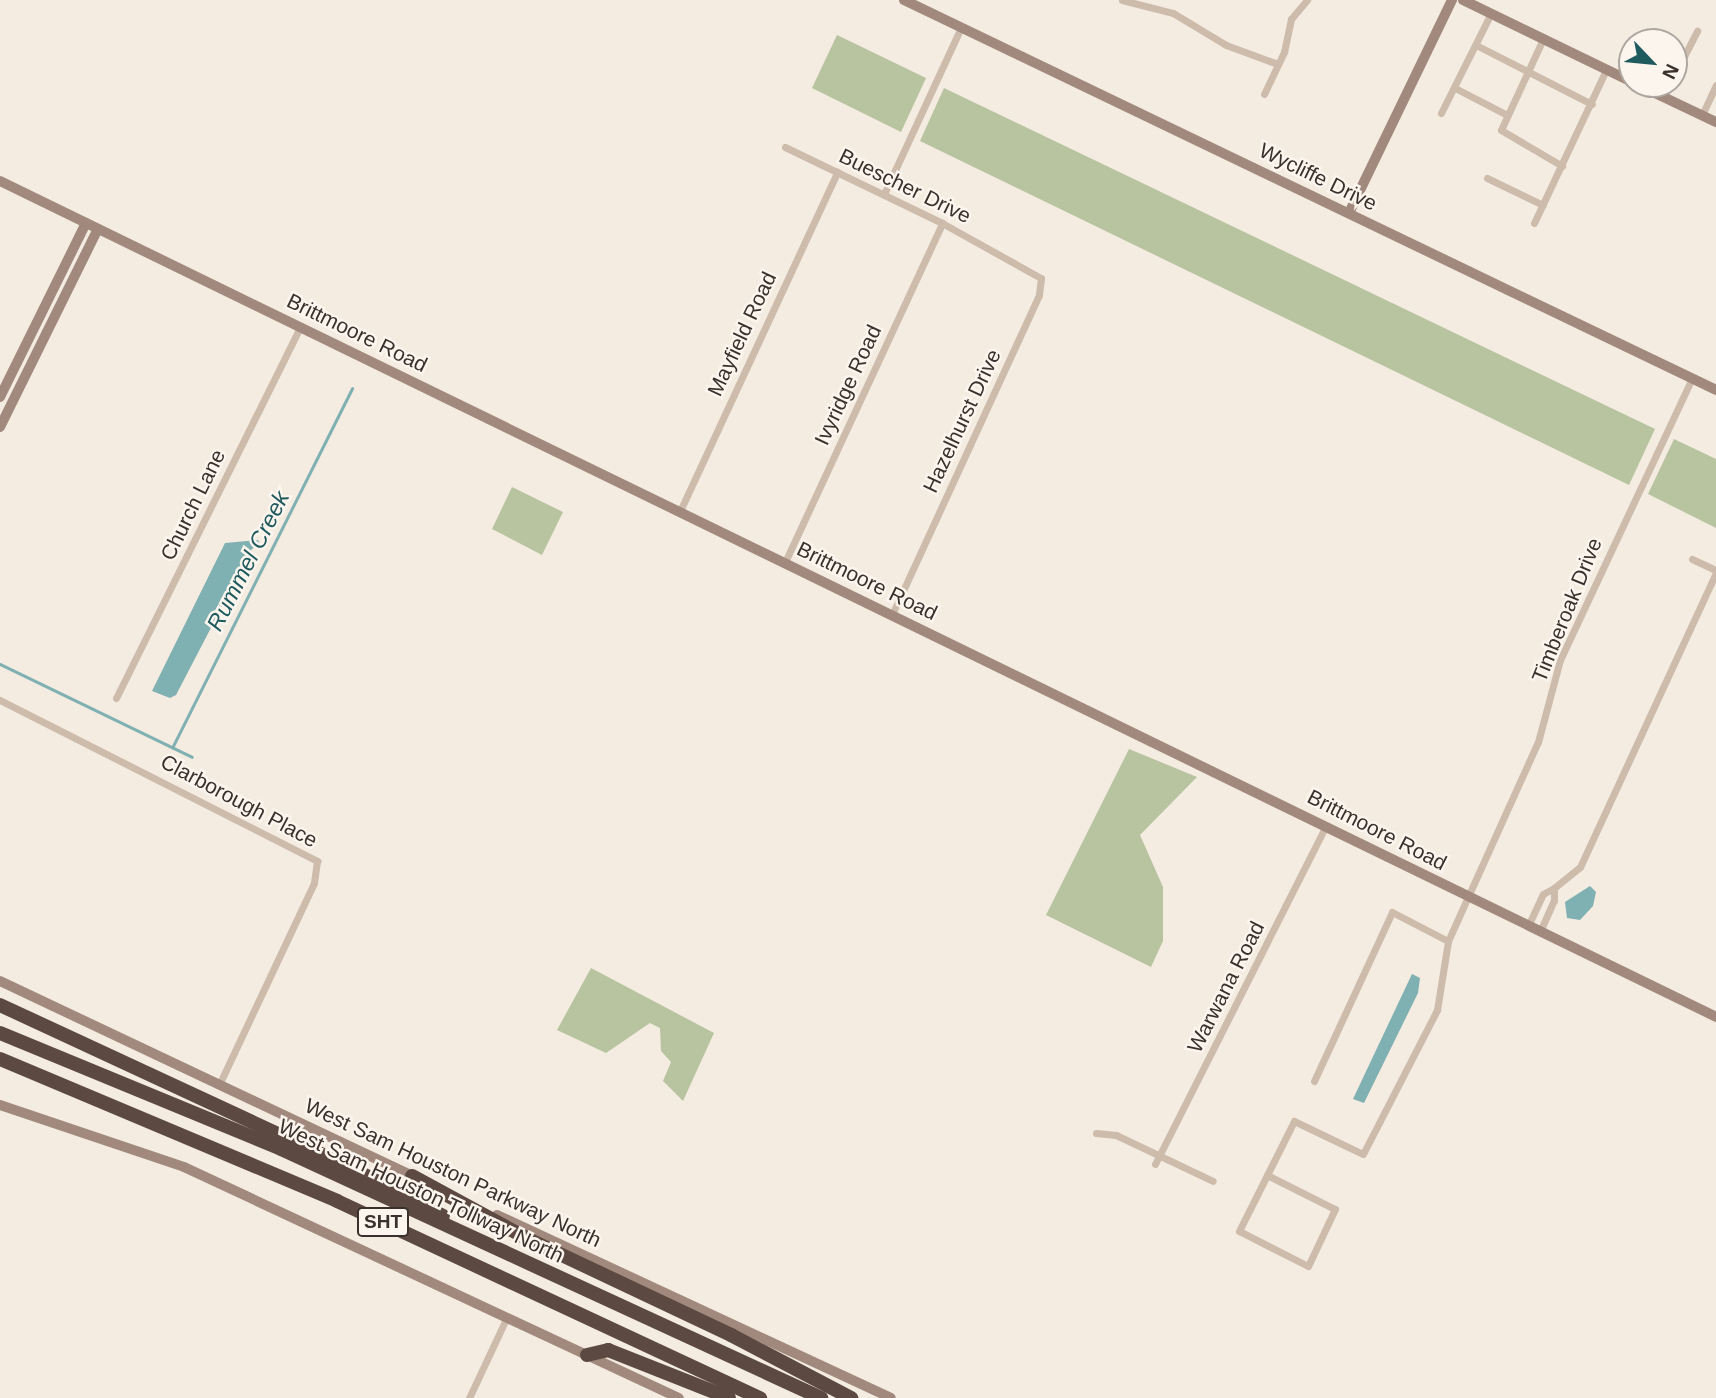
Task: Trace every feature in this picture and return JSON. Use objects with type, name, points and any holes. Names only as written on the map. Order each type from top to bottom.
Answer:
[{"type":"highway","points":[[0,1005],[434,1208],[457,1229]]},
{"type":"highway","name":"West Sam Houston Tollway North","points":[[0,1033],[281,1149],[821,1398]]},
{"type":"highway","name":"West Sam Houston Tollway North","points":[[0,1059],[309,1188],[760,1398]]},
{"type":"highway","points":[[412,1176],[528,1239],[732,1335],[851,1398]]},
{"type":"highway","points":[[587,1355],[608,1350],[729,1398]]},
{"type":"main road","name":"Wycliffe Drive","points":[[904,0],[1716,390]]},
{"type":"main road","points":[[1349,213],[1452,0]]},
{"type":"main road","points":[[1462,0],[1618,76]]},
{"type":"main road","points":[[1666,98],[1716,122]]},
{"type":"main road","name":"Brittmoore Road","points":[[0,181],[1716,1017]]},
{"type":"main road","points":[[0,397],[86,223]]},
{"type":"main road","points":[[2,419],[98,229]]},
{"type":"main road","name":"West Sam Houston Parkway North","points":[[0,981],[891,1398]]},
{"type":"main road","points":[[0,1105],[184,1167],[679,1398]]},
{"type":"street","points":[[1122,0],[1173,13],[1226,45],[1278,64]]},
{"type":"street","points":[[1264,94],[1278,64],[1291,19],[1307,0]]},
{"type":"street","points":[[1441,113],[1491,13]]},
{"type":"street","points":[[884,194],[961,27]]},
{"type":"street","points":[[1688,49],[1697,31]]},
{"type":"street","points":[[1543,39],[1501,130],[1562,166]]},
{"type":"street","points":[[1476,45],[1592,104]]},
{"type":"street","points":[[1534,223],[1606,70]]},
{"type":"street","points":[[1702,115],[1716,85]]},
{"type":"street","points":[[1455,88],[1507,115]]},
{"type":"street","name":"Buescher Drive","points":[[785,147],[884,194],[1007,258]]},
{"type":"street","name":"Mayfield Road","points":[[680,511],[837,172]]},
{"type":"street","points":[[1487,178],[1544,205]]},
{"type":"street","name":"Ivyridge Road","points":[[786,562],[942,223]]},
{"type":"street","name":"Hazelhurst Drive","points":[[892,614],[1042,286],[1038,273],[1007,258]]},
{"type":"street","name":"Church Lane","points":[[116,698],[300,327]]},
{"type":"street","name":"Timberoak Drive","points":[[1267,1175],[1294,1121],[1363,1154],[1437,1010],[1448,941],[1538,742],[1552,683],[1575,623],[1692,378]]},
{"type":"street","points":[[1528,926],[1543,894],[1580,867],[1716,571],[1692,559]]},
{"type":"street","name":"Clarborough Place","points":[[0,700],[317,861],[314,883],[219,1085]]},
{"type":"street","name":"Warwana Road","points":[[1155,1164],[1326,825]]},
{"type":"street","points":[[1540,932],[1554,900],[1553,888]]},
{"type":"street","points":[[1314,1081],[1392,912],[1448,941]]},
{"type":"street","points":[[1096,1133],[1116,1135],[1213,1181]]},
{"type":"street","points":[[1267,1175],[1335,1209],[1308,1266],[1239,1231],[1267,1175]]},
{"type":"street","points":[[469,1398],[507,1317]]},
{"type":"green space","points":[[837,35],[926,78],[901,132],[812,88]]},
{"type":"green space","points":[[944,88],[1655,429],[1629,485],[920,141]]},
{"type":"green space","points":[[1674,439],[1716,459],[1716,528],[1648,494]]},
{"type":"green space","points":[[512,487],[563,512],[542,555],[492,529]]},
{"type":"green space","points":[[1129,749],[1197,777],[1140,835],[1163,887],[1163,941],[1151,967],[1046,915]]},
{"type":"green space","points":[[591,968],[714,1033],[683,1101],[663,1081],[671,1062],[661,1051],[660,1028],[650,1023],[606,1053],[557,1030]]},
{"type":"water","points":[[258,540],[260,544],[252,549],[176,695],[170,698],[152,691],[225,543]]},
{"type":"water","points":[[1590,886],[1596,892],[1593,906],[1580,920],[1567,918],[1565,902]]},
{"type":"water","points":[[1412,974],[1420,978],[1418,993],[1364,1103],[1353,1099]]},
{"type":"waterway","name":"Rummel Creek","points":[[172,748],[352,389]]},
{"type":"waterway","points":[[0,664],[192,757]]}]
